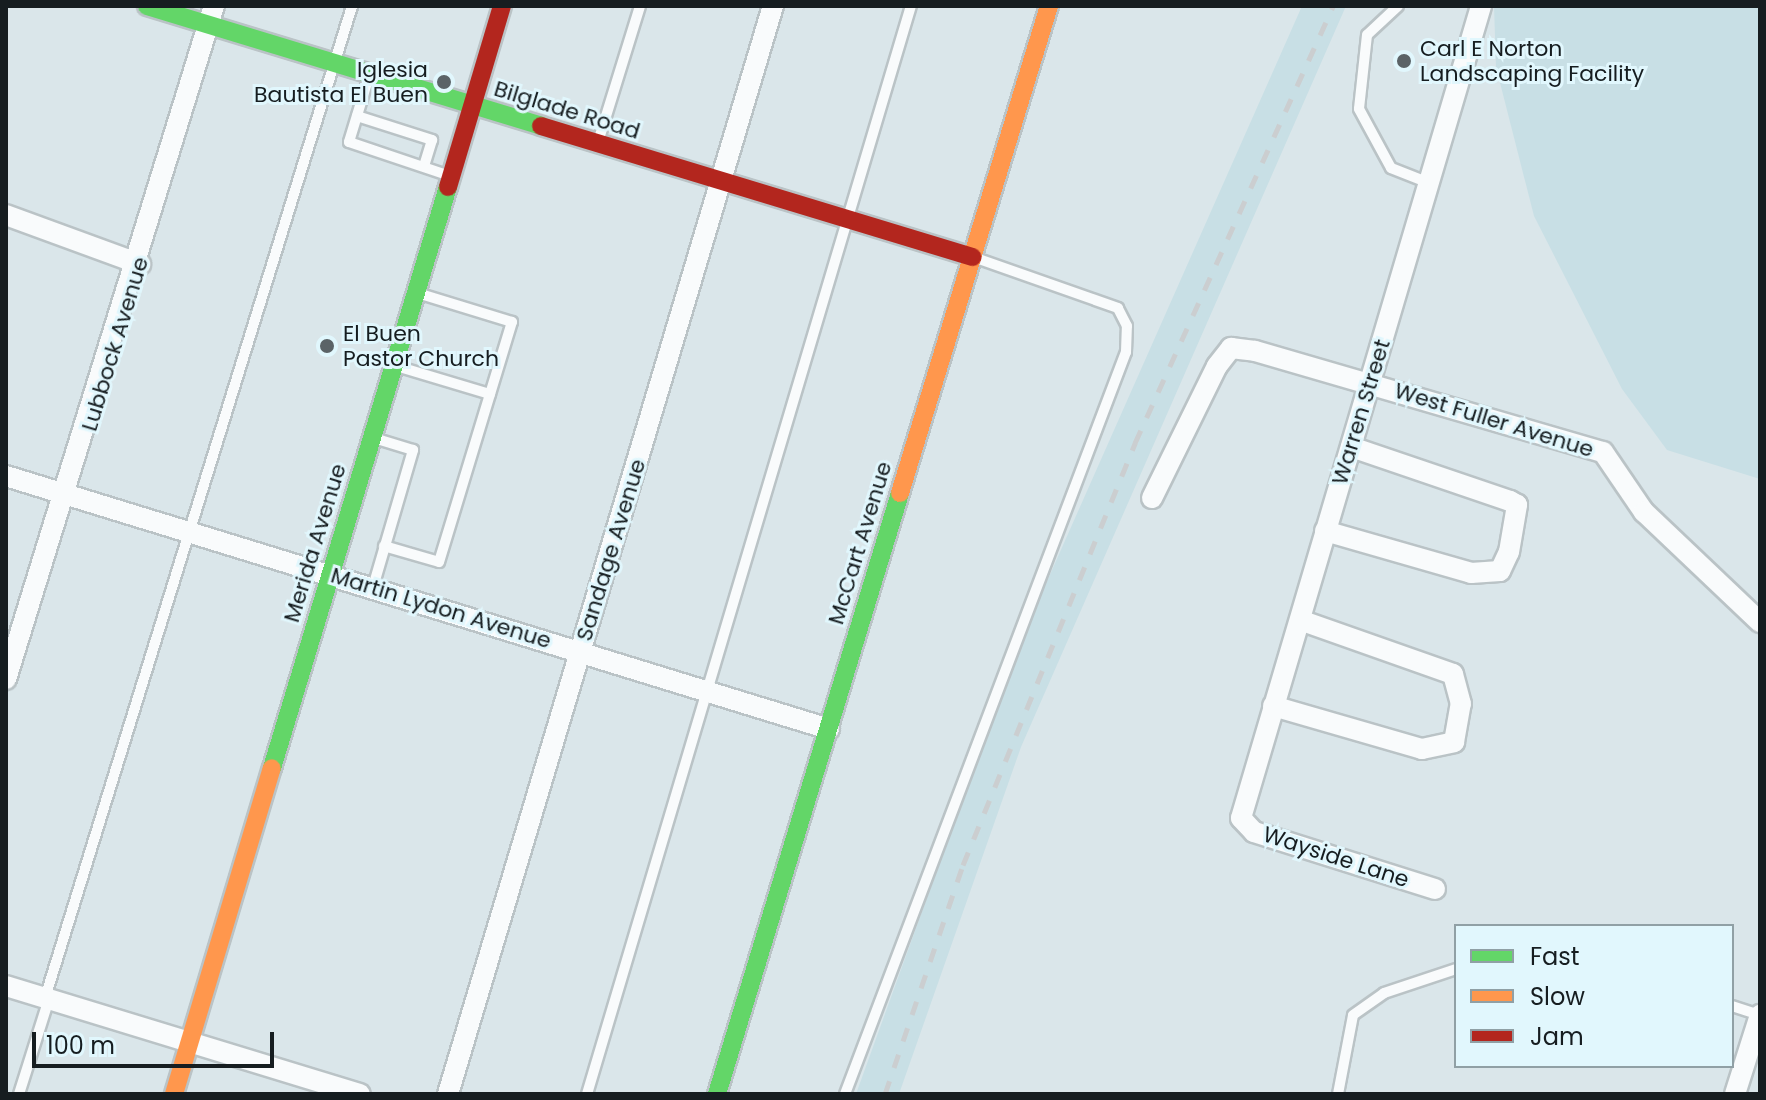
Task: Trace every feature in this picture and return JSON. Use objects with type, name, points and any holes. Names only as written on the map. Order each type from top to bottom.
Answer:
[{"type":"street","name":"Bilglade Road","points":[[147,6],[211,15],[369,74],[720,183],[973,257]]},
{"type":"street","name":"Merida Avenue","points":[[174,1094],[502,6]]},
{"type":"street","name":"Sandage Avenue","points":[[448,1094],[773,6]]},
{"type":"street","name":"McCart Avenue","points":[[717,1094],[1049,6]]},
{"type":"street","name":"Warren Street","points":[[1241,818],[1481,6]]},
{"type":"street","name":"Lubbock Avenue","points":[[6,679],[68,495],[140,264],[211,15]]},
{"type":"street","points":[[6,215],[140,264]]},
{"type":"street","name":"West Fuller Avenue","points":[[1152,498],[1231,348],[1370,383],[1603,452],[1644,512],[1760,622]]},
{"type":"street","points":[[1325,531],[1471,573],[1500,571],[1509,552],[1517,505],[1351,447]]},
{"type":"street","name":"Martin Lydon Avenue","points":[[6,476],[581,650],[829,729]]},
{"type":"street","points":[[1273,706],[1422,749],[1454,742],[1461,704],[1453,674],[1300,620]]},
{"type":"street","name":"Wayside Lane","points":[[1241,818],[1254,832],[1435,889]]},
{"type":"street","points":[[6,986],[189,1042],[311,1087],[360,1094]]},
{"type":"street","points":[[1735,1094],[1760,1015]]},
{"type":"lane","points":[[19,1094],[332,62],[352,6]]},
{"type":"lane","points":[[597,144],[640,6]]},
{"type":"lane","points":[[587,1094],[911,6]]},
{"type":"lane","points":[[1398,6],[1367,35],[1359,109],[1391,168],[1429,183]]},
{"type":"lane","points":[[369,74],[349,142],[450,177]]},
{"type":"lane","points":[[357,116],[432,140],[424,166]]},
{"type":"lane","points":[[845,1094],[1126,352],[1127,326],[1118,308],[973,257]]},
{"type":"lane","points":[[384,546],[439,562],[512,322],[415,292]]},
{"type":"lane","points":[[394,365],[490,394]]},
{"type":"lane","points":[[372,437],[413,450],[373,587]]},
{"type":"lane","points":[[1338,1094],[1353,1015],[1384,993],[1454,970]]},
{"type":"lane","points":[[1734,1007],[1760,1015]]},
{"type":"shaded area","points":[[1302,6],[1346,6],[1021,747],[899,1094],[856,1094],[1017,649]]},
{"type":"shaded area","points":[[1494,6],[1760,6],[1760,479],[1667,450],[1622,389],[1534,216],[1496,67]]},
{"type":"railway","points":[[885,1094],[963,865],[1135,443],[1333,6]]},
{"type":"traffic: fast","points":[[147,6],[541,126]]},
{"type":"traffic: fast","points":[[272,768],[448,187]]},
{"type":"traffic: fast","points":[[717,1094],[900,493]]},
{"type":"traffic: slow","points":[[900,493],[1049,6]]},
{"type":"traffic: slow","points":[[174,1094],[272,768]]},
{"type":"traffic: jam","points":[[448,187],[502,6]]},
{"type":"traffic: jam","points":[[541,126],[973,257]]},
{"type":"place","name":"Carl E Norton Landscaping Facility","points":[[1404,61]]},
{"type":"place","name":"Iglesia Bautista El Buen","points":[[444,82]]},
{"type":"place","name":"El Buen Pastor Church","points":[[327,346]]}]
